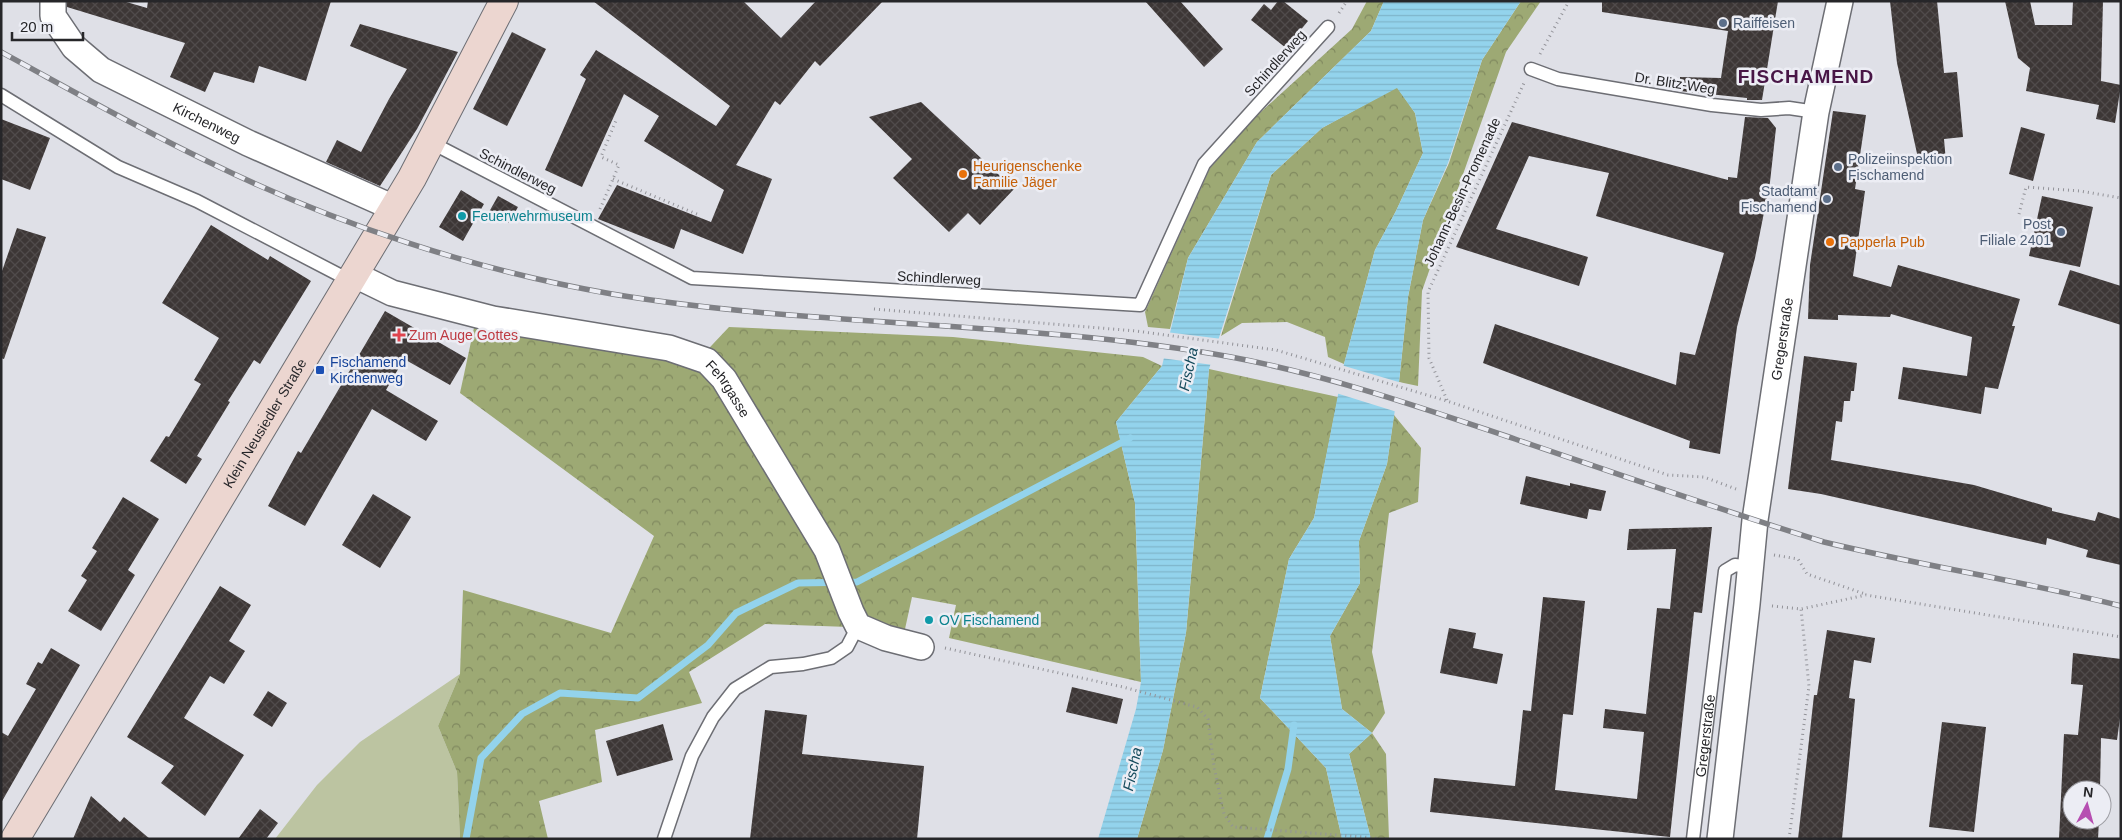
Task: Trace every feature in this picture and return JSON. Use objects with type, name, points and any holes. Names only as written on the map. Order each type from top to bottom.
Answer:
[{"type":"main road","name":"Klein Neusiedler Straße","points":[[15,839],[394,208],[504,1]]},
{"type":"street","name":"Kirchenweg","points":[[53,1],[53,16],[74,47],[101,70],[248,143],[394,208]]},
{"type":"street","name":"Gregerstraße","points":[[1720,839],[1758,497],[1816,112],[1840,1]]},
{"type":"street","name":"Fehrgasse","points":[[353,278],[392,293],[493,319],[669,348],[707,361],[724,379],[827,550],[854,619]]},
{"type":"street","points":[[854,619],[886,638],[922,646]]},
{"type":"lane","name":"Schindlerweg","points":[[430,142],[692,278],[1140,305],[1204,164],[1328,27]]},
{"type":"lane","name":"Dr. Blitz-Weg","points":[[1530,69],[1558,79],[1712,105],[1761,110],[1789,108],[1816,112]]},
{"type":"lane","points":[[1,95],[118,167],[197,201],[353,278]]},
{"type":"lane","name":"Gregerstraße","points":[[1693,839],[1725,571],[1751,559]]},
{"type":"lane","points":[[664,839],[692,756],[713,716],[735,689],[770,667],[803,664],[831,658],[847,647],[854,619]]},
{"type":"path","name":"Johann-Besin-Promenade","points":[[1447,401],[1429,358],[1428,292],[1530,69],[1548,44],[1568,1]]},
{"type":"path","points":[[598,214],[619,165],[601,157],[617,118]]},
{"type":"path","points":[[612,179],[699,215]]},
{"type":"path","points":[[2019,214],[2026,187],[2080,191],[2121,198]]},
{"type":"path","points":[[868,309],[1136,331],[1276,350],[1414,390],[1668,475],[1704,477],[1758,497]]},
{"type":"path","points":[[1136,331],[1137,325]]},
{"type":"path","points":[[1751,559],[1798,558],[1807,574],[1866,594],[2121,637]]},
{"type":"path","points":[[1747,604],[1801,609],[1866,594]]},
{"type":"path","points":[[1789,839],[1809,686],[1801,609]]},
{"type":"path","points":[[922,646],[940,647],[1123,687],[1197,707],[1208,719],[1214,767],[1224,814],[1233,827],[1390,839]]},
{"type":"green space","points":[[1367,1],[1384,1],[1371,31],[1257,142],[1188,258],[1170,329],[1148,327],[1145,312],[1210,168],[1251,121],[1352,29]]},
{"type":"green space","points":[[1521,1],[1541,1],[1506,52],[1422,291],[1418,386],[1399,382],[1408,297],[1423,220],[1449,163],[1482,60]]},
{"type":"green space","points":[[1397,87],[1415,113],[1423,153],[1396,211],[1375,250],[1344,364],[1328,357],[1325,337],[1287,322],[1242,323],[1221,336],[1271,175],[1322,128]]},
{"type":"green space","points":[[475,323],[696,362],[729,327],[953,337],[1143,357],[1162,366],[1116,422],[1135,503],[1141,682],[949,638],[956,605],[912,597],[905,629],[765,624],[689,672],[702,703],[595,730],[602,782],[539,801],[548,839],[460,839],[457,772],[438,726],[460,674],[463,590],[611,633],[654,536],[460,393]]},
{"type":"green space","points":[[1209,369],[1338,397],[1314,518],[1289,559],[1260,698],[1326,768],[1342,839],[1137,839],[1163,750],[1186,633]]},
{"type":"green space","points":[[1394,415],[1421,448],[1418,502],[1389,513],[1372,652],[1385,713],[1372,733],[1342,709],[1330,636],[1360,583],[1359,541],[1387,464]]},
{"type":"green space","points":[[460,674],[438,726],[457,772],[460,839],[275,839],[317,785],[360,742]]},
{"type":"green space","points":[[1372,733],[1386,754],[1389,839],[1371,839],[1349,754]]},
{"type":"water","name":"Fischa","points":[[1384,1],[1521,1],[1482,60],[1448,163],[1423,220],[1408,297],[1399,382],[1387,464],[1359,541],[1360,583],[1330,636],[1342,709],[1372,733],[1349,754],[1371,839],[1342,839],[1326,768],[1260,698],[1289,559],[1314,518],[1344,364],[1375,250],[1396,211],[1423,153],[1415,113],[1397,88],[1322,128],[1271,175],[1209,369],[1186,633],[1163,750],[1137,839],[1098,839],[1136,709],[1141,682],[1135,503],[1116,422],[1162,366],[1188,258],[1257,142],[1371,31]]},
{"type":"pier","points":[[1166,332],[1222,339],[1213,365],[1161,358]]},
{"type":"pier","points":[[1341,365],[1402,383],[1397,412],[1336,393]]},
{"type":"building","points":[[67,1],[123,1],[147,8],[148,1],[331,1],[306,81],[259,66],[254,83],[214,72],[205,92],[170,77],[185,43],[67,7]]},
{"type":"building","points":[[593,1],[743,1],[781,38],[816,1],[883,1],[820,66],[815,61],[780,105],[775,101],[736,165],[772,179],[743,254],[681,229],[674,249],[598,219],[617,185],[711,222],[724,190],[644,141],[659,116],[624,94],[582,187],[545,170],[586,79],[580,75],[596,50],[716,126],[730,106]]},
{"type":"building","points":[[1145,1],[1180,1],[1223,49],[1204,67]]},
{"type":"building","points":[[1278,1],[1283,1],[1308,21],[1286,48],[1251,20],[1264,4],[1271,10]]},
{"type":"building","points":[[1602,1],[1778,1],[1762,100],[1747,100],[1747,98],[1680,91],[1680,77],[1721,78],[1728,31],[1602,12]]},
{"type":"building","points":[[1890,1],[1937,1],[1944,73],[1957,72],[1963,137],[1944,139],[1946,162],[1918,158],[1897,63]]},
{"type":"building","points":[[2005,1],[2030,1],[2035,25],[2072,25],[2073,1],[2103,1],[2101,81],[2121,85],[2115,123],[2096,119],[2099,105],[2026,91],[2030,68],[2018,58]]},
{"type":"building","points":[[360,24],[458,52],[417,129],[380,186],[326,162],[337,140],[361,152],[407,69],[350,46]]},
{"type":"building","points":[[512,32],[546,49],[507,126],[473,109]]},
{"type":"building","name":"Heurigenschenke Familie Jäger","points":[[921,102],[1014,189],[980,225],[968,213],[949,232],[893,178],[912,159],[869,117]]},
{"type":"building","points":[[1833,111],[1866,115],[1855,189],[1865,191],[1853,276],[1891,287],[1898,265],[2020,299],[2012,326],[2015,326],[1998,389],[1985,387],[1981,414],[1898,399],[1903,367],[1967,376],[1972,337],[1891,314],[1890,317],[1838,315],[1838,320],[1808,319],[1810,265]]},
{"type":"building","points":[[1745,117],[1768,118],[1776,128],[1770,182],[1755,258],[1737,327],[1720,454],[1689,448],[1690,441],[1483,363],[1495,324],[1676,385],[1680,352],[1695,355],[1724,253],[1596,216],[1609,173],[1529,156],[1496,229],[1588,257],[1579,286],[1456,247],[1512,122],[1728,180],[1728,177],[1737,178]]},
{"type":"building","points":[[1,119],[50,138],[30,190],[1,179]]},
{"type":"building","points":[[2021,127],[2045,134],[2033,181],[2009,174]]},
{"type":"building","name":"Feuerwehrmuseum","points":[[461,190],[484,204],[463,241],[439,227]]},
{"type":"building","points":[[498,196],[518,207],[509,223],[489,212]]},
{"type":"building","name":"Post Filiale 2401","points":[[2042,196],[2093,207],[2080,267],[2029,256]]},
{"type":"building","points":[[211,225],[268,260],[270,256],[311,281],[260,364],[254,360],[228,401],[230,402],[197,456],[202,459],[186,484],[150,461],[166,436],[169,437],[201,384],[194,380],[219,338],[162,303]]},
{"type":"building","points":[[17,228],[46,237],[4,359],[1,358],[1,274]]},
{"type":"building","points":[[2070,270],[2121,286],[2121,325],[2058,305]]},
{"type":"building","points":[[385,311],[466,358],[450,385],[404,359],[386,390],[438,421],[426,441],[372,409],[305,526],[268,506],[298,451],[301,453]]},
{"type":"building","points":[[1804,356],[1857,363],[1854,391],[1851,391],[1850,401],[1844,401],[1842,422],[1836,421],[1831,460],[1974,485],[2052,508],[2052,511],[2095,521],[2098,512],[2121,519],[2121,565],[2086,557],[2088,550],[2047,538],[2046,545],[1821,494],[1788,489]]},
{"type":"building","points":[[1526,476],[1570,486],[1570,483],[1606,491],[1601,511],[1589,509],[1587,519],[1520,504]]},
{"type":"building","points":[[373,494],[411,517],[380,568],[342,545]]},
{"type":"building","points":[[123,497],[159,519],[128,570],[135,575],[101,631],[68,611],[87,580],[81,576],[97,551],[92,548]]},
{"type":"building","points":[[1712,527],[1702,613],[1694,612],[1670,837],[1430,812],[1434,778],[1515,786],[1523,710],[1531,711],[1543,597],[1585,601],[1573,715],[1563,714],[1555,790],[1637,799],[1644,732],[1603,728],[1605,709],[1646,714],[1657,608],[1670,609],[1676,549],[1627,550],[1629,529]]},
{"type":"building","points":[[220,586],[251,605],[229,641],[245,651],[224,684],[210,676],[184,718],[244,755],[205,816],[161,783],[174,766],[127,737]]},
{"type":"building","points":[[1449,628],[1476,633],[1473,648],[1503,654],[1497,684],[1440,673]]},
{"type":"building","points":[[1827,630],[1875,638],[1871,663],[1854,660],[1849,698],[1855,699],[1842,839],[1798,839],[1814,695],[1817,695]]},
{"type":"building","points":[[51,648],[80,665],[1,803],[1,732],[8,736],[36,689],[26,684],[38,662],[42,664]]},
{"type":"building","points":[[2073,653],[2121,659],[2121,711],[2117,740],[2101,738],[2100,780],[2062,780],[2062,830],[2098,830],[2098,839],[2059,839],[2064,734],[2078,735],[2083,685],[2071,684]]},
{"type":"building","points":[[1072,687],[1123,699],[1117,724],[1066,712]]},
{"type":"building","points":[[268,691],[287,703],[272,727],[253,715]]},
{"type":"building","points":[[765,710],[807,715],[802,754],[924,766],[917,839],[750,839]]},
{"type":"building","points":[[1942,722],[1986,727],[1974,832],[1929,827]]},
{"type":"building","points":[[663,724],[673,760],[617,776],[606,741]]},
{"type":"building","points":[[91,796],[120,822],[124,817],[150,839],[73,839]]},
{"type":"building","points":[[260,809],[278,823],[266,839],[238,839]]},
{"type":"waterway","points":[[466,839],[481,758],[522,714],[560,693],[638,698],[708,645],[736,613],[798,583],[857,582],[1130,438]]},
{"type":"waterway","points":[[1267,839],[1288,769],[1294,725]]},
{"type":"railway","points":[[1,52],[159,138],[260,186],[358,225],[459,259],[561,284],[612,294],[689,305],[766,313],[1077,336],[1154,345],[1267,364],[1410,404],[1708,505],[1824,542],[2121,606]]},
{"type":"place","name":"Raiffeisen","points":[[1723,23]]},
{"type":"place","name":"Polizeiinspektion Fischamend","points":[[1838,167]]},
{"type":"place","name":"Heurigenschenke Familie Jäger","points":[[963,174]]},
{"type":"place","name":"Stadtamt Fischamend","points":[[1827,199]]},
{"type":"place","name":"Feuerwehrmuseum","points":[[462,216]]},
{"type":"place","name":"Post Filiale 2401","points":[[2061,232]]},
{"type":"place","name":"Papperla Pub","points":[[1830,242]]},
{"type":"place","name":"Zum Auge Gottes","points":[[399,335]]},
{"type":"place","name":"Fischamend Kirchenweg","points":[[320,370]]},
{"type":"place","name":"OV Fischamend","points":[[929,620]]},
{"type":"district","name":"FISCHAMEND","points":[[1806,76]]}]
